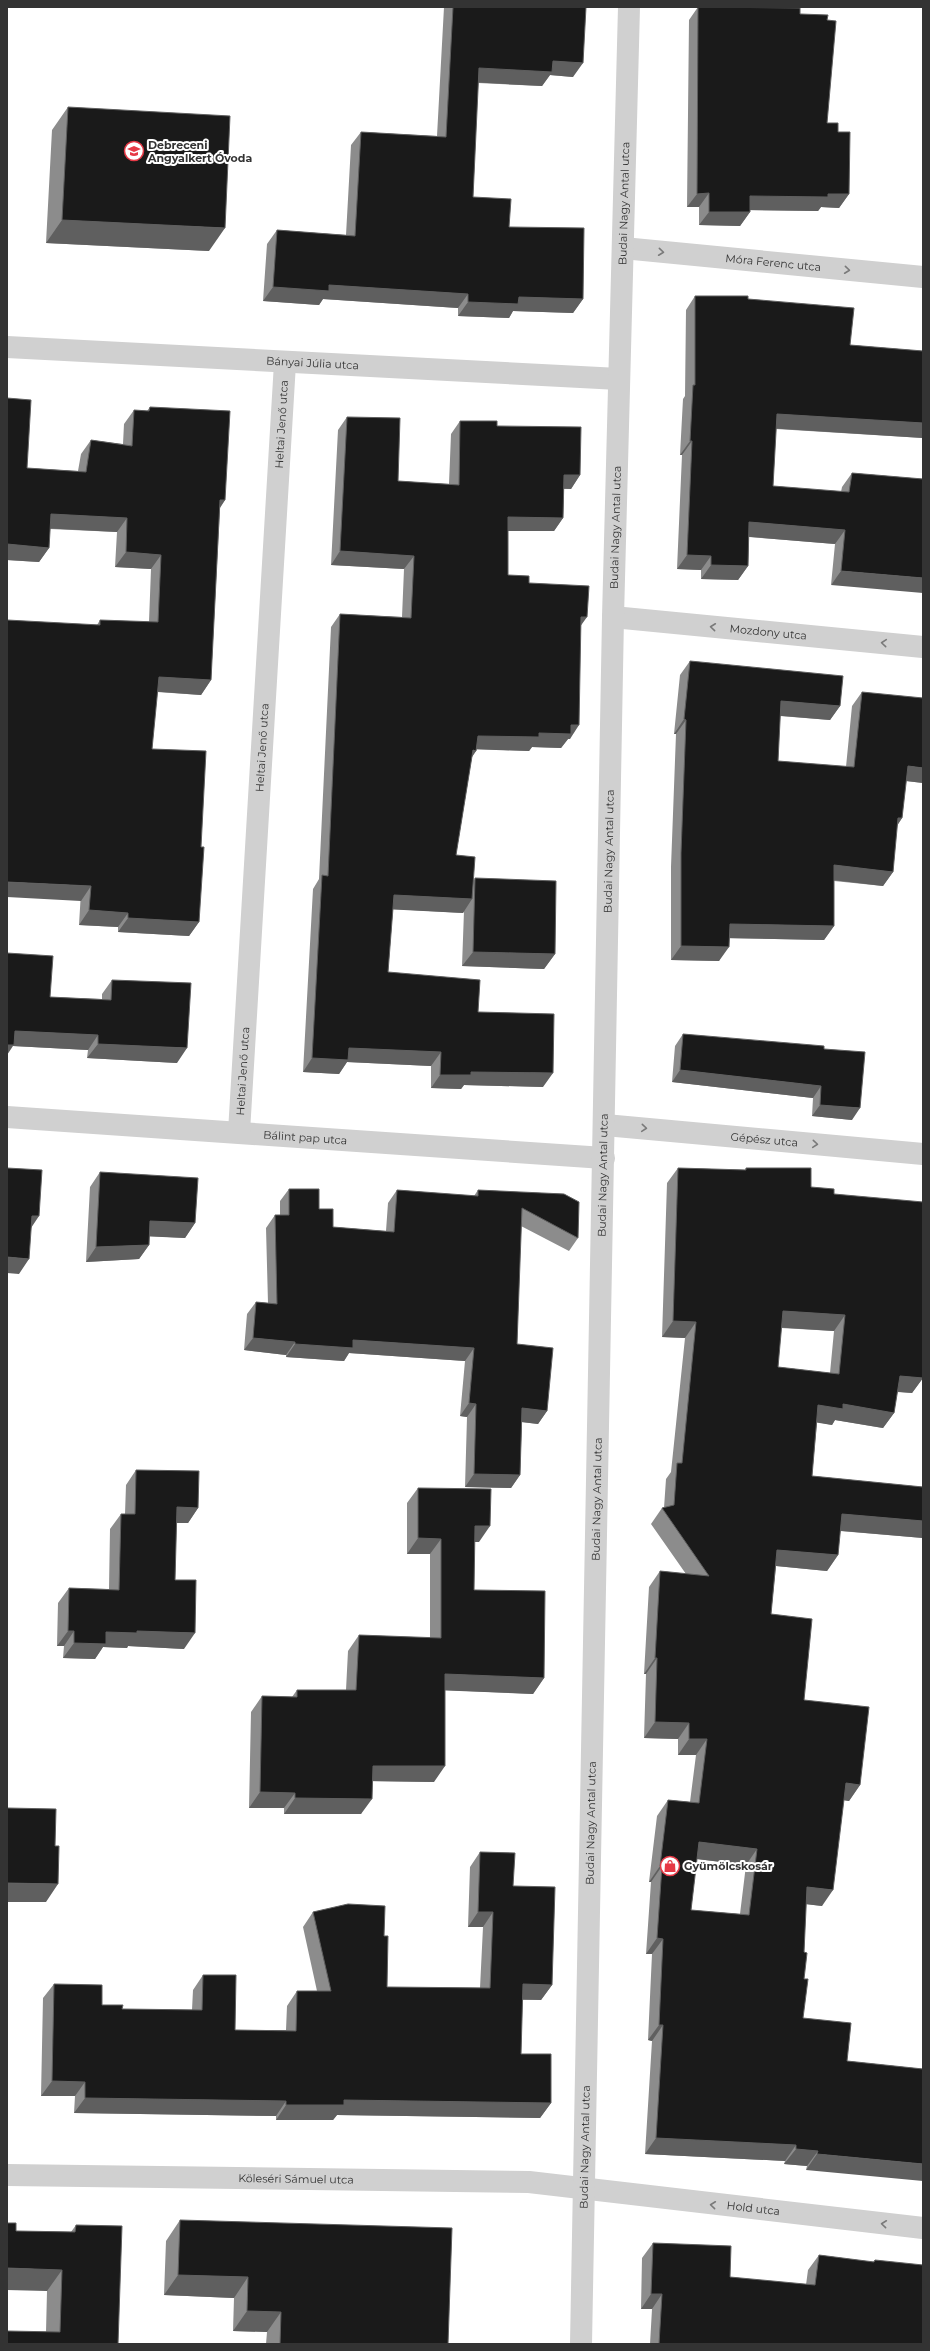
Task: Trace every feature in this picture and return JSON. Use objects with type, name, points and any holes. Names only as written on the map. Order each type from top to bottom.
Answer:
[{"type":"street","name":"Budai Nagy Antal utca","points":[[580,2344],[605,1125],[613,617],[628,7]]},
{"type":"street","name":"Móra Ferenc utca","points":[[623,248],[923,277]]},
{"type":"street","name":"Bányai Júlia utca","points":[[7,347],[285,363],[619,379]]},
{"type":"street","name":"Heltai Jenő utca","points":[[239,1132],[285,363]]},
{"type":"street","name":"Mozdony utca","points":[[613,617],[923,647]]},
{"type":"street","name":"Bálint pap utca","points":[[7,1117],[604,1158]]},
{"type":"street","name":"Gépész utca","points":[[605,1125],[923,1154]]},
{"type":"street","name":"Köleséri Sámuel utca","points":[[7,2175],[529,2182],[584,2189]]},
{"type":"street","name":"Hold utca","points":[[584,2189],[923,2228]]},
{"type":"building","points":[[453,7],[586,7],[583,63],[553,61],[552,72],[479,68],[473,197],[511,199],[509,227],[584,228],[583,299],[519,297],[518,304],[468,302],[468,294],[329,285],[329,291],[273,287],[277,230],[355,236],[361,132],[446,137]]},
{"type":"building","points":[[698,7],[800,8],[800,14],[828,15],[827,20],[836,21],[827,123],[838,123],[838,132],[850,132],[849,194],[828,194],[828,197],[750,196],[750,212],[709,212],[709,193],[697,194]]},
{"type":"building","points":[[68,107],[230,116],[225,228],[62,220]]},
{"type":"building","points":[[695,296],[748,296],[748,299],[854,308],[850,345],[923,351],[923,423],[777,414],[773,486],[849,492],[852,473],[923,479],[923,578],[841,571],[845,530],[749,522],[748,566],[711,565],[711,556],[687,555],[692,441],[690,441],[693,385],[695,385]]},
{"type":"building","points":[[7,398],[31,400],[27,468],[86,472],[91,440],[132,446],[134,410],[149,411],[150,407],[230,411],[225,500],[220,500],[211,680],[159,677],[152,749],[206,751],[201,847],[204,847],[199,922],[128,918],[128,913],[89,910],[91,886],[7,882],[7,620],[100,625],[100,620],[158,622],[161,555],[126,552],[127,518],[51,514],[49,548],[7,544]]},
{"type":"building","points":[[347,417],[400,418],[398,481],[459,485],[460,421],[497,421],[497,426],[581,427],[580,475],[564,475],[563,518],[508,517],[508,575],[529,576],[529,583],[589,586],[587,617],[581,617],[579,725],[571,725],[571,734],[539,733],[539,737],[478,736],[476,751],[473,750],[456,855],[475,857],[472,899],[394,895],[388,972],[480,980],[478,1012],[554,1014],[553,1073],[471,1072],[471,1075],[440,1075],[441,1052],[349,1048],[348,1060],[312,1058],[322,875],[328,876],[340,614],[411,618],[414,556],[340,551]]},
{"type":"building","points":[[690,661],[843,676],[840,706],[781,701],[778,761],[854,767],[862,692],[923,698],[923,768],[908,766],[902,818],[898,818],[893,872],[834,865],[834,926],[730,924],[729,947],[681,946],[681,853],[686,720],[684,719]]},
{"type":"building","points":[[475,878],[556,881],[555,954],[473,952]]},
{"type":"building","points":[[7,953],[53,956],[50,997],[111,1000],[112,980],[191,983],[187,1048],[98,1044],[98,1035],[15,1031],[14,1045],[7,1045]]},
{"type":"building","points":[[683,1034],[824,1046],[824,1049],[865,1052],[860,1108],[820,1105],[821,1086],[680,1070]]},
{"type":"building","points":[[7,1168],[42,1170],[39,1216],[32,1216],[29,1259],[7,1257]]},
{"type":"building","points":[[678,1168],[746,1170],[746,1168],[811,1168],[811,1187],[834,1189],[834,1194],[923,1202],[923,1378],[900,1376],[894,1413],[843,1404],[843,1409],[818,1405],[812,1476],[923,1487],[923,1521],[842,1514],[838,1555],[777,1550],[771,1614],[812,1619],[804,1700],[869,1707],[860,1785],[846,1783],[833,1890],[807,1887],[804,1952],[807,1953],[804,1979],[808,1979],[803,2018],[851,2023],[847,2061],[923,2069],[923,2164],[817,2154],[818,2151],[796,2149],[796,2145],[656,2138],[663,2025],[659,2025],[663,1939],[657,1938],[662,1866],[660,1866],[668,1800],[699,1803],[707,1739],[689,1739],[689,1723],[655,1722],[657,1658],[655,1658],[660,1571],[709,1576],[662,1508],[674,1505],[677,1463],[682,1463],[696,1322],[673,1321]],"holes":[[[783,1311],[845,1315],[839,1374],[778,1367]],[[699,1842],[757,1849],[749,1915],[691,1910]]]},
{"type":"building","points":[[100,1172],[198,1178],[195,1223],[150,1221],[149,1245],[96,1247]]},
{"type":"building","points":[[289,1189],[319,1189],[319,1209],[333,1209],[333,1227],[394,1232],[397,1190],[478,1196],[478,1190],[564,1194],[579,1202],[578,1238],[522,1208],[517,1344],[553,1348],[547,1411],[522,1408],[520,1475],[474,1474],[476,1404],[469,1403],[474,1348],[353,1340],[353,1348],[295,1344],[295,1342],[253,1338],[256,1302],[277,1304],[275,1215],[289,1215]]},
{"type":"building","points":[[136,1470],[199,1471],[198,1508],[177,1507],[175,1580],[196,1580],[195,1633],[137,1631],[137,1633],[106,1632],[106,1644],[74,1643],[74,1631],[68,1631],[69,1588],[119,1590],[121,1514],[135,1514]]},
{"type":"building","points":[[418,1488],[491,1489],[490,1526],[475,1526],[474,1590],[545,1591],[544,1678],[445,1674],[445,1766],[373,1766],[372,1799],[295,1798],[295,1793],[260,1792],[262,1696],[297,1697],[297,1690],[356,1690],[359,1635],[441,1638],[441,1539],[418,1538]]},
{"type":"building","points":[[7,1808],[56,1809],[55,1846],[59,1846],[58,1884],[7,1883]]},
{"type":"building","points":[[480,1852],[515,1853],[513,1886],[555,1887],[552,1985],[523,1984],[521,2054],[551,2054],[551,2103],[344,2100],[344,2105],[286,2105],[286,2101],[85,2098],[85,2082],[52,2081],[54,1984],[102,1985],[102,2005],[123,2005],[122,2009],[202,2010],[203,1975],[236,1975],[235,2030],[296,2031],[297,1991],[331,1991],[313,1912],[348,1904],[385,1906],[384,1936],[388,1936],[387,1987],[490,1988],[493,1912],[478,1912]]},
{"type":"building","points":[[180,2220],[452,2228],[448,2344],[280,2344],[281,2312],[247,2311],[248,2277],[178,2275]]},
{"type":"building","points":[[7,2223],[16,2223],[16,2231],[75,2232],[76,2225],[122,2226],[118,2344],[7,2344],[7,2331],[60,2332],[62,2270],[7,2268]]},
{"type":"building","points":[[653,2243],[731,2246],[730,2277],[815,2285],[819,2255],[874,2262],[875,2260],[923,2265],[923,2344],[659,2344],[662,2294],[651,2294]]},
{"type":"place","name":"Debreceni Angyalkert Óvoda","points":[[134,151]]},
{"type":"place","name":"Gyümölcskosár","points":[[670,1866]]}]
